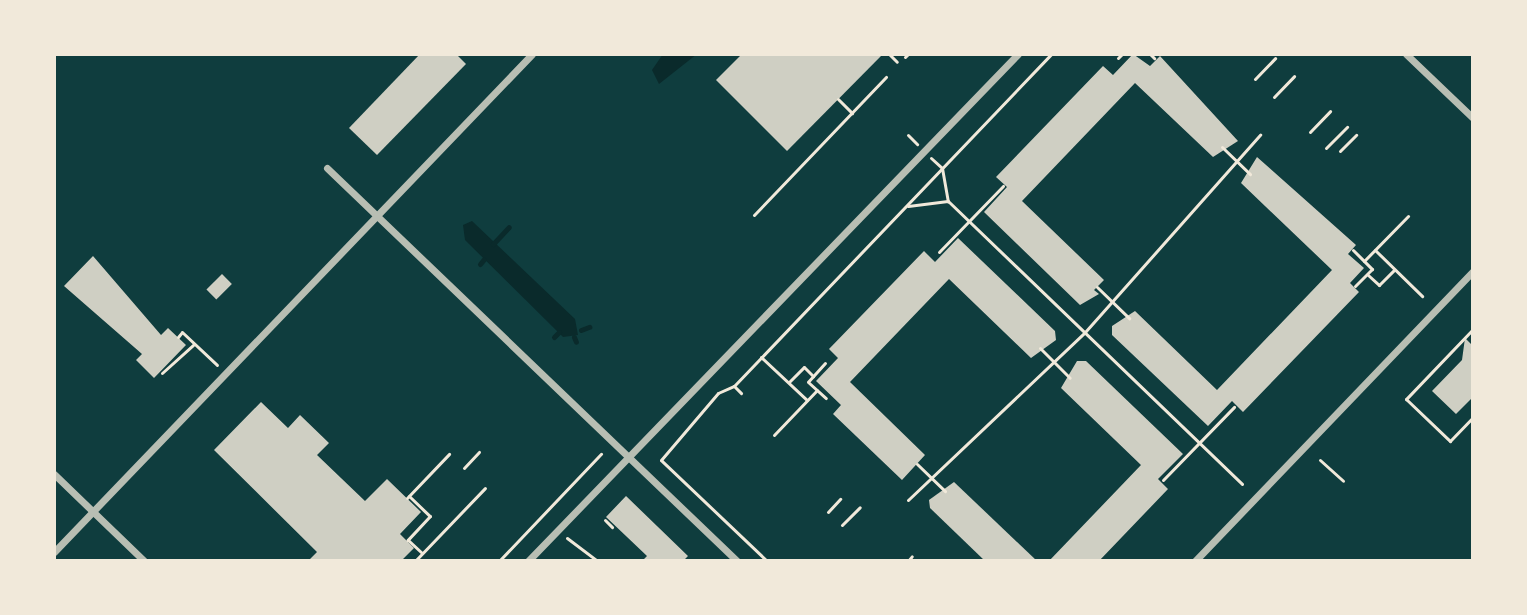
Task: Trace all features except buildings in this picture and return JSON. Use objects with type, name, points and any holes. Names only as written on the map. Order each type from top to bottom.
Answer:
[{"type":"street","points":[[54,552],[532,54]]},
{"type":"street","points":[[528,561],[1018,54]]},
{"type":"street","points":[[1406,54],[1473,118]]},
{"type":"street","points":[[327,168],[737,561]]},
{"type":"street","points":[[1195,561],[1473,271]]},
{"type":"street","points":[[54,474],[144,561]]},
{"type":"path","points":[[889,54],[897,62]]},
{"type":"path","points":[[767,561],[661,460],[718,393],[734,386],[1051,54]]},
{"type":"path","points":[[1118,58],[1122,54]]},
{"type":"path","points":[[1150,54],[1154,58]]},
{"type":"path","points":[[1255,79],[1275,58]]},
{"type":"path","points":[[1274,97],[1294,76]]},
{"type":"path","points":[[754,215],[886,77]]},
{"type":"path","points":[[838,99],[852,113]]},
{"type":"path","points":[[1310,132],[1330,111]]},
{"type":"path","points":[[1326,148],[1347,127]]},
{"type":"path","points":[[908,135],[942,168],[948,201],[1242,484]]},
{"type":"path","points":[[908,500],[1055,363],[1113,303],[1260,135]]},
{"type":"path","points":[[1340,151],[1356,135]]},
{"type":"path","points":[[1222,147],[1250,174]]},
{"type":"path","points":[[939,252],[1003,186]]},
{"type":"path","points":[[906,206],[948,201]]},
{"type":"path","points":[[1364,261],[1408,216]]},
{"type":"path","points":[[1353,250],[1372,269],[1355,286]]},
{"type":"path","points":[[1375,250],[1422,296]]},
{"type":"path","points":[[1367,274],[1379,285],[1394,270]]},
{"type":"path","points":[[1097,287],[1129,318]]},
{"type":"path","points":[[1473,329],[1406,399],[1450,441],[1473,417]]},
{"type":"path","points":[[178,337],[182,332],[225,374]]},
{"type":"path","points":[[162,373],[194,344]]},
{"type":"path","points":[[1040,348],[1070,378]]},
{"type":"path","points":[[761,357],[807,400]]},
{"type":"path","points":[[825,363],[808,382],[826,398]]},
{"type":"path","points":[[789,382],[804,367],[813,376]]},
{"type":"path","points":[[734,386],[741,393]]},
{"type":"path","points":[[774,435],[817,390]]},
{"type":"path","points":[[1163,480],[1234,407]]},
{"type":"path","points":[[464,468],[479,452]]},
{"type":"path","points":[[422,553],[408,540],[430,516],[408,497],[449,454]]},
{"type":"path","points":[[499,561],[601,454]]},
{"type":"path","points":[[1320,460],[1343,481]]},
{"type":"path","points":[[917,464],[945,491]]},
{"type":"path","points":[[415,561],[485,488]]},
{"type":"path","points":[[828,512],[840,499]]},
{"type":"path","points":[[842,525],[860,507]]},
{"type":"path","points":[[605,520],[612,527]]},
{"type":"path","points":[[558,530],[597,561]]},
{"type":"path","points":[[908,561],[912,556]]},
{"type":"water","points":[[663,54],[697,54],[659,84],[652,70]]},
{"type":"water","points":[[472,221],[575,319],[578,335],[563,337],[465,240],[463,225]]},
{"type":"waterway","points":[[493,244],[509,227]]},
{"type":"waterway","points":[[480,264],[484,259]]},
{"type":"waterway","points":[[581,330],[589,327]]},
{"type":"waterway","points":[[554,337],[559,332]]},
{"type":"waterway","points":[[574,337],[576,342]]}]
